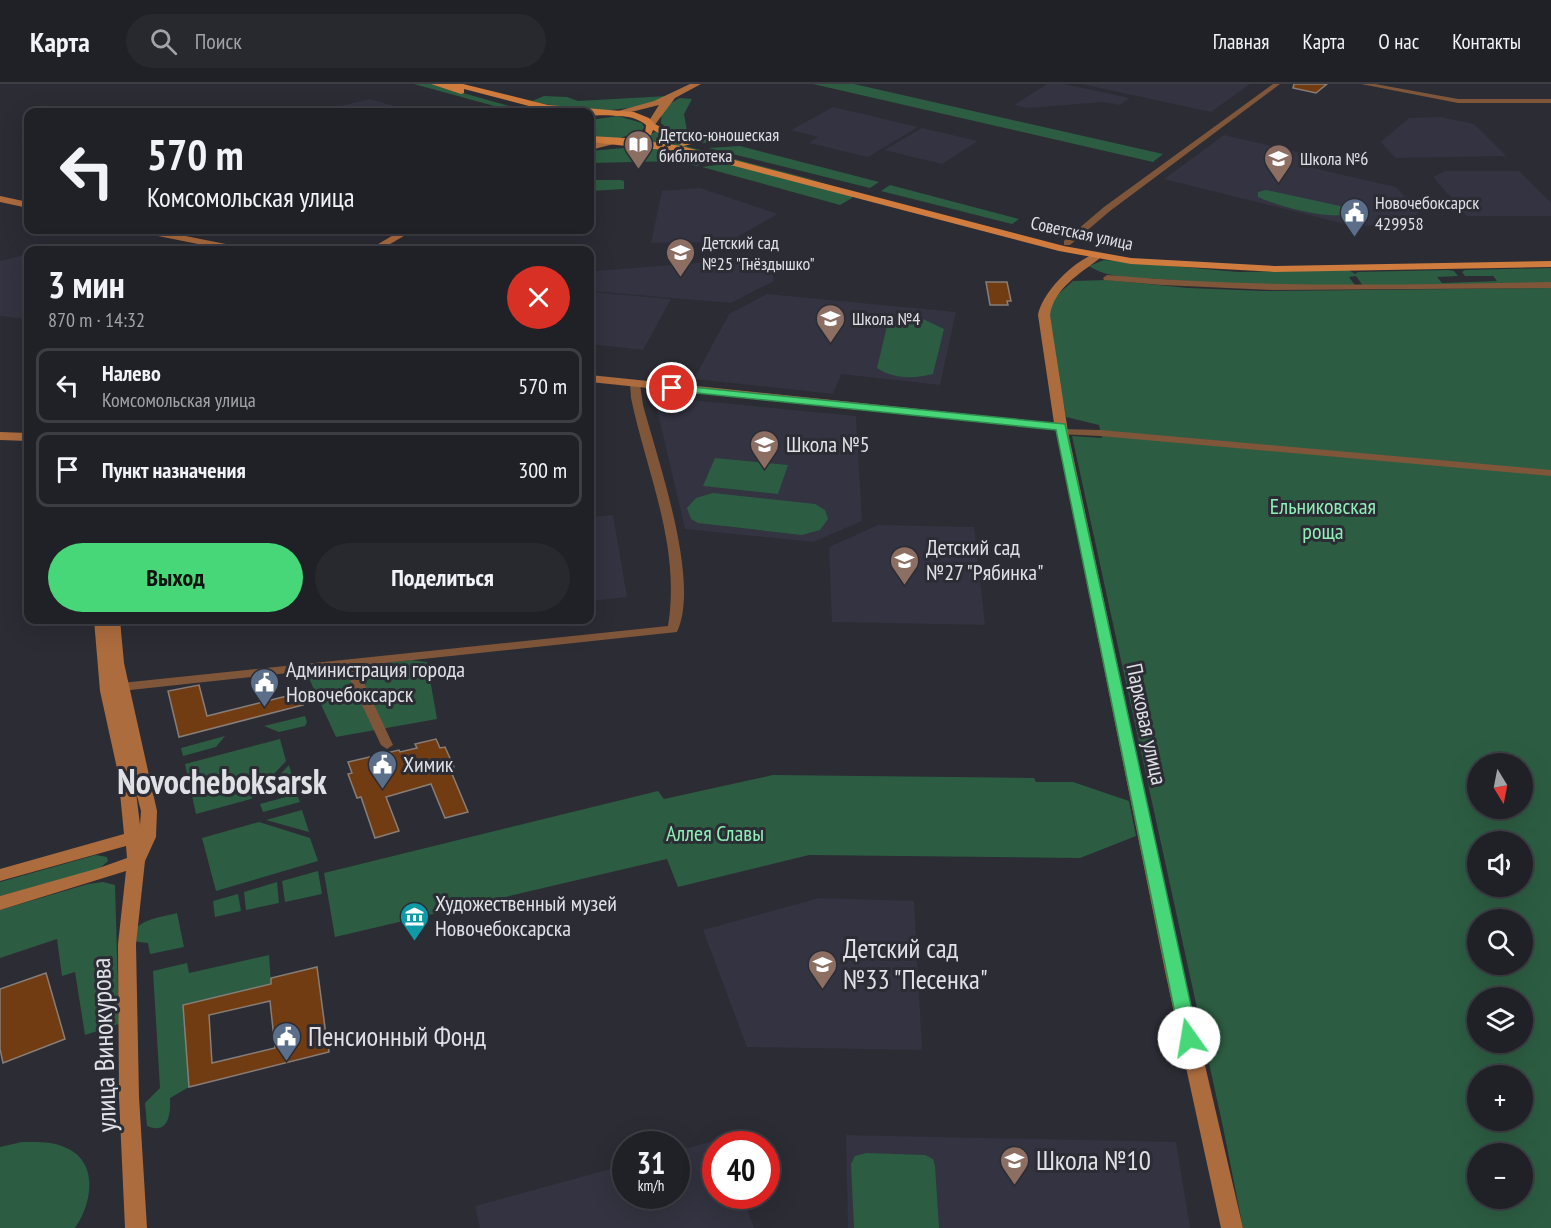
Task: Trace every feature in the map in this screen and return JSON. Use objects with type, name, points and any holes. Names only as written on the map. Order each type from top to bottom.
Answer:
[{"type":"main road","points":[[435,84],[525,108]]},
{"type":"main road","points":[[453,84],[548,108]]},
{"type":"main road","points":[[594,112],[612,113]]},
{"type":"main road","points":[[594,116],[612,113]]},
{"type":"main road","name":"Советская улица","points":[[612,113],[641,117],[676,140],[698,148],[1099,253],[1251,262],[1551,257]]},
{"type":"main road","points":[[614,142],[640,137],[649,132],[651,125]]},
{"type":"main road","name":"Советская улица","points":[[594,140],[670,147],[700,153],[1099,253],[1152,263],[1233,268],[1551,264]]},
{"type":"street","points":[[612,113],[657,103],[697,84]]},
{"type":"street","points":[[651,125],[658,112],[670,100],[702,84]]},
{"type":"street","points":[[1066,243],[1112,205],[1277,84]]},
{"type":"street","points":[[1364,84],[1458,100],[1551,101]]},
{"type":"street","points":[[594,146],[614,142]]},
{"type":"street","points":[[0,199],[24,204]]},
{"type":"street","points":[[163,234],[221,246]]},
{"type":"street","points":[[371,246],[393,234]]},
{"type":"street","points":[[380,246],[402,234]]},
{"type":"street","name":"Парковая улица","points":[[1099,253],[1059,287],[1049,297],[1044,308],[1062,429],[1174,971],[1232,1228]]},
{"type":"street","points":[[1107,278],[1193,286],[1262,288],[1551,285]]},
{"type":"street","points":[[594,380],[1316,454],[1551,473]]},
{"type":"street","points":[[114,689],[673,629],[678,602],[676,565],[666,510],[635,384]]},
{"type":"street","points":[[0,436],[24,437]]},
{"type":"street","name":"улица Винокурова","points":[[102,624],[126,772],[136,861],[127,944],[129,1097],[136,1228]]},
{"type":"street","name":"улица Винокурова","points":[[113,624],[116,663],[114,689],[149,811],[150,831],[147,844],[136,861]]},
{"type":"street","points":[[348,663],[387,745]]},
{"type":"street","points":[[0,875],[132,838]]},
{"type":"street","points":[[0,903],[104,873],[136,861]]},
{"type":"shaded area","points":[[1047,84],[1064,84],[1130,98],[1120,105],[1105,102],[1027,108],[1014,105]]},
{"type":"shaded area","points":[[1081,84],[1250,84],[1211,112]]},
{"type":"shaded area","points":[[370,99],[401,108],[331,108]]},
{"type":"shaded area","points":[[833,107],[918,127],[868,157],[809,143],[818,137],[791,130]]},
{"type":"shaded area","points":[[1441,117],[1474,124],[1506,156],[1395,158],[1381,142],[1409,118]]},
{"type":"shaded area","points":[[922,128],[978,141],[942,164],[884,150]]},
{"type":"shaded area","name":"Школа №6","points":[[1224,135],[1324,158],[1313,168],[1396,187],[1419,212],[1405,225],[1353,226],[1164,179]]},
{"type":"shaded area","points":[[1445,171],[1519,171],[1551,203],[1551,216],[1467,216],[1433,177]]},
{"type":"shaded area","points":[[700,188],[778,214],[728,242],[651,243],[662,191]]},
{"type":"shaded area","points":[[24,255],[24,319],[0,316],[0,261]]},
{"type":"shaded area","name":"Детский сад №25 \"Гнёздышко\"","points":[[746,259],[772,271],[774,281],[731,303],[594,291],[594,272]]},
{"type":"shaded area","points":[[594,292],[671,299],[643,350],[594,344]]},
{"type":"shaded area","name":"Школа №4","points":[[767,294],[956,312],[940,385],[841,374],[833,394],[694,379],[729,314]]},
{"type":"shaded area","name":"Школа №5","points":[[670,398],[856,416],[862,521],[813,542],[685,529],[656,405]]},
{"type":"shaded area","points":[[613,515],[627,597],[594,601],[594,517]]},
{"type":"shaded area","name":"Детский сад №27 \"Рябинка\"","points":[[878,525],[974,527],[985,625],[832,622],[829,547]]},
{"type":"shaded area","name":"Детский сад №33 \"Песенка\"","points":[[819,898],[914,901],[922,1050],[747,1047],[703,930]]},
{"type":"shaded area","name":"Школа №10","points":[[846,1135],[1176,1142],[1190,1228],[848,1228]]},
{"type":"shaded area","points":[[702,1144],[702,1209],[747,1209],[754,1228],[480,1228],[475,1206],[612,1169],[612,1209],[690,1209],[690,1147]]},
{"type":"green space","points":[[414,84],[431,84],[513,107],[501,108]]},
{"type":"green space","points":[[813,84],[854,84],[1163,154],[1153,162]]},
{"type":"green space","points":[[544,96],[567,97],[578,101],[669,96],[636,107],[601,110],[566,108],[532,101]]},
{"type":"green space","points":[[680,98],[692,99],[684,114],[687,131],[717,143],[701,143],[680,138],[661,123],[662,114],[666,108]]},
{"type":"green space","points":[[618,116],[642,123],[644,127],[642,131],[617,139],[594,137],[594,119]]},
{"type":"green space","points":[[657,131],[689,147],[826,183],[637,141]]},
{"type":"green space","points":[[740,146],[879,182],[870,188],[708,148]]},
{"type":"green space","points":[[636,147],[690,153],[688,155],[707,159],[697,166],[680,161],[594,163],[594,151]]},
{"type":"green space","points":[[730,163],[851,194],[852,198],[840,205],[702,167]]},
{"type":"green space","points":[[594,180],[621,180],[624,181],[624,189],[594,191]]},
{"type":"green space","points":[[890,185],[1019,219],[1012,224],[881,191]]},
{"type":"green space","points":[[1266,190],[1340,206],[1347,209],[1347,214],[1316,214],[1258,197],[1258,192]]},
{"type":"green space","points":[[1104,260],[1238,272],[1349,270],[1355,274],[1358,272],[1448,270],[1454,271],[1458,276],[1437,277],[1442,283],[1497,281],[1493,276],[1465,276],[1462,272],[1465,270],[1551,268],[1551,283],[1363,286],[1356,276],[1349,277],[1355,285],[1210,282],[1124,277],[1105,273],[1089,266]]},
{"type":"green space","name":"Ельниковская роща","points":[[1108,280],[1188,288],[1264,291],[1551,288],[1551,1228],[1243,1228],[1072,436],[1102,438],[1099,425],[1066,417],[1046,313],[1055,297],[1073,281]]},
{"type":"green space","points":[[907,318],[923,319],[944,329],[933,374],[904,377],[883,372],[877,368],[888,322]]},
{"type":"green space","points":[[715,458],[788,465],[778,494],[703,486]]},
{"type":"green space","points":[[713,493],[815,504],[825,510],[828,519],[820,530],[802,535],[698,523],[691,519],[687,508],[696,498]]},
{"type":"green space","points":[[411,660],[427,662],[437,719],[336,737],[306,672]]},
{"type":"green space","points":[[305,716],[307,722],[305,726],[279,732],[264,726]]},
{"type":"green space","points":[[225,736],[216,747],[183,756],[181,748]]},
{"type":"green space","points":[[280,739],[286,761],[251,799],[196,814],[185,764]]},
{"type":"green space","points":[[289,765],[295,787],[260,796]]},
{"type":"green space","name":"Аллея Славы","points":[[773,775],[1034,778],[1036,782],[1073,782],[1129,801],[1136,836],[1080,858],[809,855],[678,887],[667,859],[335,937],[324,873],[658,791],[664,799]]},
{"type":"green space","points":[[297,794],[300,802],[263,812],[260,804]]},
{"type":"green space","points":[[302,810],[309,832],[266,820]]},
{"type":"green space","points":[[259,822],[310,838],[318,861],[216,891],[202,838]]},
{"type":"green space","points":[[96,855],[107,857],[108,861],[99,869],[0,896],[0,882]]},
{"type":"green space","points":[[318,871],[322,894],[285,902],[282,881]]},
{"type":"green space","points":[[103,882],[115,885],[119,1024],[85,1035],[75,972],[62,976],[57,939],[0,958],[0,910],[88,884]]},
{"type":"green space","points":[[277,882],[279,903],[246,910],[244,892]]},
{"type":"green space","points":[[238,894],[241,911],[215,917],[213,901]]},
{"type":"green space","points":[[177,913],[184,947],[150,954],[148,943],[131,941],[136,928],[142,924],[155,918]]},
{"type":"green space","points":[[269,955],[271,984],[183,1005],[189,1087],[170,1098],[169,1117],[164,1126],[154,1128],[147,1126],[145,1103],[160,1088],[153,971],[187,963],[189,973]]},
{"type":"green space","points":[[22,1142],[59,1145],[75,1153],[83,1162],[88,1172],[89,1195],[86,1207],[75,1228],[0,1228],[0,1147]]},
{"type":"green space","points":[[866,1153],[925,1155],[933,1159],[939,1228],[854,1228],[851,1164],[855,1156]]},
{"type":"building","points":[[1294,84],[1327,84],[1316,93],[1293,88]]},
{"type":"building","points":[[986,282],[1007,282],[1011,301],[1007,301],[1008,305],[990,305]]},
{"type":"building","name":"Администрация города Новочебоксарск","points":[[199,685],[207,716],[299,693],[303,705],[179,737],[168,691]]},
{"type":"building","name":"Химик","points":[[436,739],[440,748],[445,747],[454,767],[450,769],[468,812],[445,818],[431,784],[386,797],[399,831],[375,838],[361,797],[357,798],[348,774],[352,773],[348,762],[417,748],[415,744]]},
{"type":"building","points":[[317,967],[326,1035],[334,1033],[336,1044],[328,1045],[329,1052],[189,1087],[183,1005],[271,984],[271,978]],"holes":[[[270,1001],[275,1048],[212,1063],[209,1015]]]},
{"type":"building","points":[[46,973],[65,1039],[3,1063],[0,1049],[0,989]]},
{"type":"place","name":"Детско-юношеская библиотека","points":[[638,170]]},
{"type":"place","name":"Школа №6","points":[[1279,184]]},
{"type":"place","name":"Новочебоксарск 429958","points":[[1354,238]]},
{"type":"place","name":"Детский сад №25 \"Гнёздышко\"","points":[[681,278]]},
{"type":"place","name":"Школа №4","points":[[831,344]]},
{"type":"place","name":"Школа №5","points":[[765,470]]},
{"type":"place","name":"Детский сад №27 \"Рябинка\"","points":[[905,586]]},
{"type":"place","name":"Администрация города Новочебоксарск","points":[[265,708]]},
{"type":"place","name":"Химик","points":[[382,790]]},
{"type":"place","name":"Художественный музей Новочебоксарска","points":[[414,942]]},
{"type":"place","name":"Детский сад №33 \"Песенка\"","points":[[822,990]]},
{"type":"place","name":"Пенсионный Фонд","points":[[287,1062]]},
{"type":"place","name":"Школа №10","points":[[1015,1186]]},
{"type":"district","name":"Novocheboksarsk","points":[[222,781]]},
{"type":"route","points":[[672,388],[1061,427],[1189,1038]]}]
